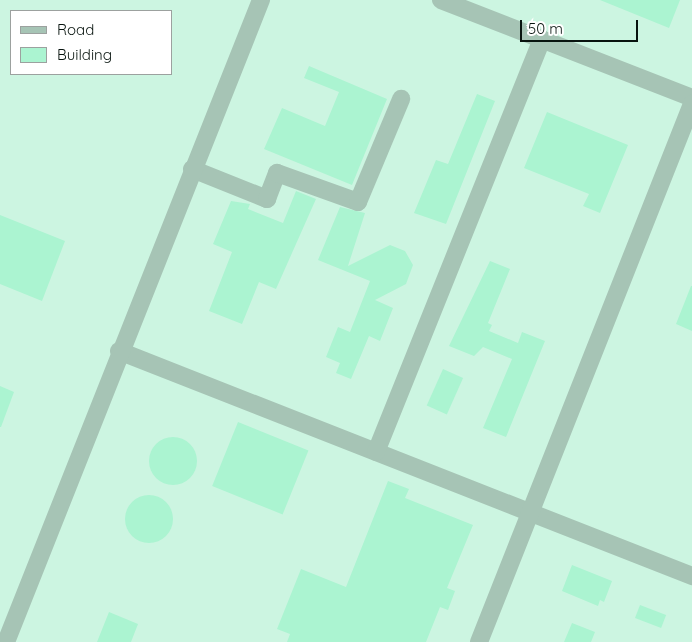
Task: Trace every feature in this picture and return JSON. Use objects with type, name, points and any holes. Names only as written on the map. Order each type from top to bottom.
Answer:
[{"type":"lane","points":[[6,642],[119,351],[261,0]]},
{"type":"lane","points":[[441,0],[692,98]]},
{"type":"lane","points":[[376,452],[542,39]]},
{"type":"lane","points":[[192,169],[267,198],[277,173],[358,202],[401,98]]},
{"type":"lane","points":[[479,642],[528,512],[692,104]]},
{"type":"lane","points":[[119,351],[692,576]]},
{"type":"shaded area","points":[[0,0],[692,0],[692,642],[0,642]]},
{"type":"building","points":[[600,0],[680,0],[669,28]]},
{"type":"building","points":[[309,66],[387,99],[352,185],[264,149],[282,108],[325,126],[339,92],[304,78]]},
{"type":"building","points":[[477,94],[495,101],[446,224],[414,213],[436,160],[448,164]]},
{"type":"building","points":[[547,112],[628,145],[600,213],[583,206],[589,194],[524,168]]},
{"type":"building","points":[[296,191],[316,199],[276,289],[259,282],[242,324],[209,311],[232,252],[213,244],[231,201],[250,204],[248,209],[283,223]]},
{"type":"building","points":[[340,207],[365,213],[348,266],[390,245],[405,251],[413,265],[406,284],[375,300],[393,308],[380,341],[369,336],[351,379],[336,373],[340,363],[326,357],[338,327],[350,332],[370,281],[318,260]]},
{"type":"building","points":[[0,215],[65,241],[42,301],[0,284]]},
{"type":"building","points":[[490,261],[510,269],[488,323],[492,325],[489,331],[518,343],[522,332],[545,341],[506,437],[483,428],[512,359],[483,347],[474,356],[449,346]]},
{"type":"building","points":[[692,286],[692,331],[676,324]]},
{"type":"building","points":[[443,369],[463,378],[447,414],[427,406]]},
{"type":"building","points":[[0,386],[14,392],[1,427],[0,427]]},
{"type":"building","points":[[238,422],[308,450],[283,514],[212,486]]},
{"type":"building","points":[[168,437],[178,437],[187,441],[193,447],[197,461],[193,475],[187,481],[178,485],[168,485],[159,481],[153,475],[149,466],[149,456],[153,447],[159,441]]},
{"type":"building","points":[[388,481],[409,489],[405,498],[473,525],[447,588],[455,591],[448,610],[440,607],[426,642],[287,642],[290,634],[277,629],[301,569],[346,587]]},
{"type":"building","points":[[144,495],[154,495],[166,502],[173,514],[173,524],[166,536],[154,543],[144,543],[136,539],[129,532],[125,524],[125,514],[129,506],[136,499]]},
{"type":"building","points":[[572,565],[612,581],[604,602],[600,600],[598,606],[562,591]]},
{"type":"building","points":[[640,605],[666,615],[661,628],[635,618]]},
{"type":"building","points":[[109,612],[138,624],[131,642],[97,642]]},
{"type":"building","points":[[572,623],[595,632],[591,642],[564,642]]}]
